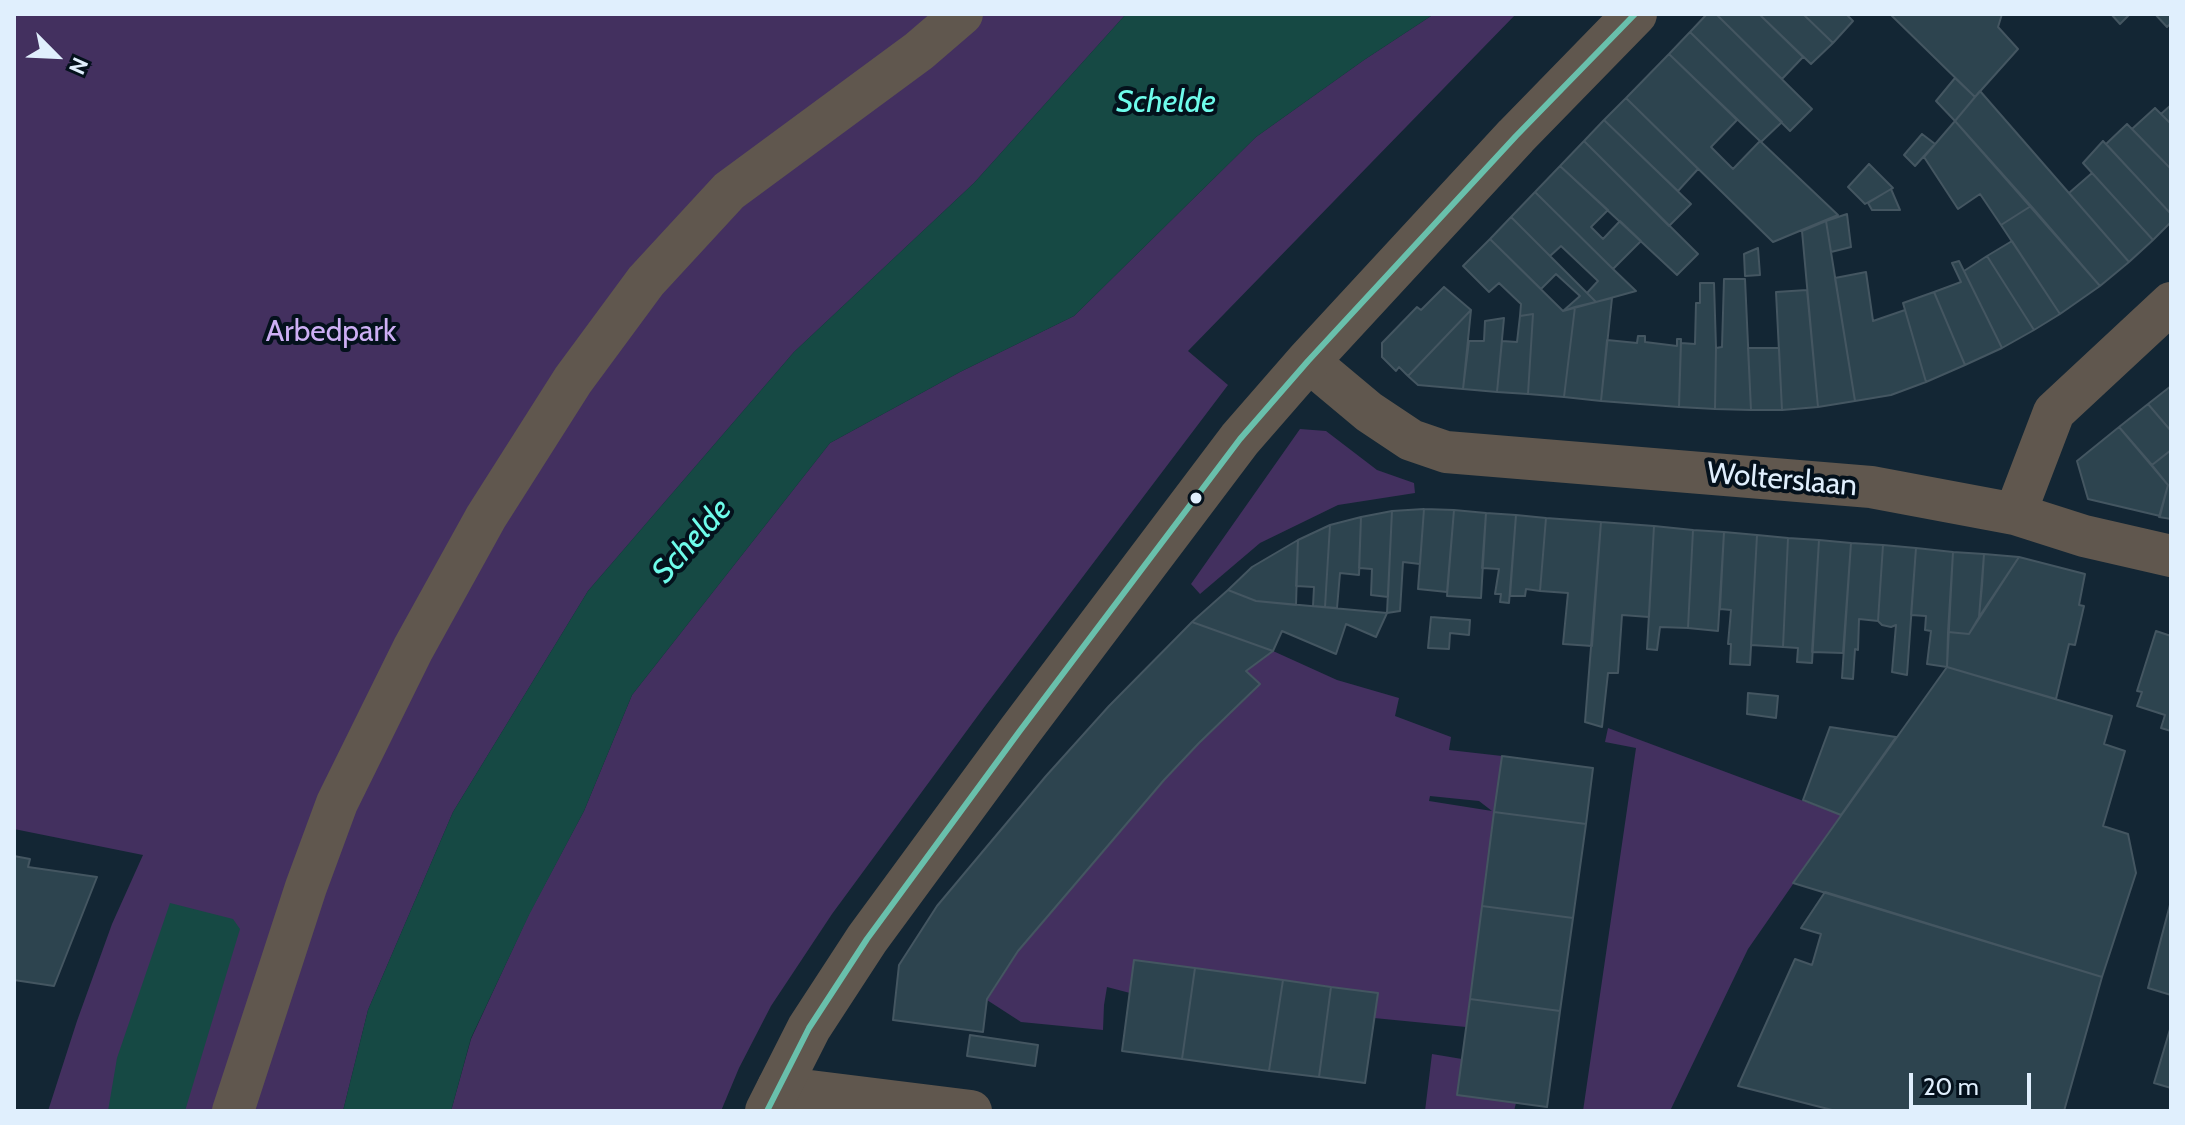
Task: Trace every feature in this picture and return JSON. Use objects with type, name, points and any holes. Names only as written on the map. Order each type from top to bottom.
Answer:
[{"type":"street","points":[[233,1111],[306,887],[337,803],[413,649],[478,531],[573,380],[646,281],[729,191],[919,51],[962,14]]},
{"type":"street","points":[[971,1111],[773,1099],[809,1028],[867,939],[1240,439],[1516,136],[1635,14]]},
{"type":"street","points":[[2015,514],[2054,412],[2171,303]]},
{"type":"street","name":"Wolterslaan","points":[[1308,361],[1369,412],[1411,440],[1446,452],[1871,487],[2015,514],[2084,536],[2171,556]]},
{"type":"green space","name":"Arbedpark","points":[[14,14],[1126,14],[974,183],[794,352],[588,591],[453,812],[368,1010],[343,1111],[48,1111],[112,924],[143,855],[14,829]]},
{"type":"green space","points":[[1434,14],[1516,14],[1188,351],[1228,385],[832,914],[771,1006],[721,1111],[451,1111],[471,1039],[529,914],[584,811],[632,695],[830,443],[960,372],[1074,316],[1256,137]]},
{"type":"green space","points":[[1300,429],[1326,431],[1377,470],[1414,483],[1415,493],[1338,505],[1260,543],[1200,594],[1191,584]]},
{"type":"green space","points":[[1273,651],[1337,680],[1399,698],[1395,716],[1451,737],[1449,750],[1502,756],[1466,1027],[1374,1018],[1377,993],[1135,960],[1130,993],[1107,987],[1103,1030],[1021,1022],[987,1000],[1018,951],[1164,780],[1260,684],[1246,671]],"holes":[[[1430,796],[1479,801],[1492,811],[1429,801]]]},
{"type":"green space","points":[[1608,728],[1841,815],[1748,949],[1670,1111],[1583,1111],[1636,748],[1605,742]]},
{"type":"green space","points":[[1432,1054],[1462,1059],[1457,1095],[1516,1103],[1514,1111],[1425,1111]]},
{"type":"water","name":"Schelde","points":[[1126,14],[1434,14],[1256,137],[1074,316],[960,372],[830,443],[632,695],[584,811],[529,915],[471,1038],[451,1111],[343,1111],[368,1010],[453,812],[588,591],[794,352],[974,183]]},
{"type":"water","points":[[170,903],[233,919],[240,929],[185,1111],[108,1111],[117,1058]]},
{"type":"building","points":[[1707,14],[1716,14],[1812,109],[1790,131],[1690,32]]},
{"type":"building","points":[[1716,14],[1759,14],[1803,57],[1782,79]]},
{"type":"building","points":[[1759,14],[1803,14],[1833,43],[1811,64]]},
{"type":"building","points":[[1803,14],[1846,14],[1853,21],[1833,43]]},
{"type":"building","points":[[1890,14],[2002,14],[1998,27],[2018,49],[1975,97]]},
{"type":"building","points":[[2111,14],[2130,14],[2120,24]]},
{"type":"building","points":[[2155,14],[2171,14],[2171,23],[2167,27]]},
{"type":"building","points":[[1690,32],[1782,122],[1761,142],[1669,54]]},
{"type":"building","points":[[1669,54],[1737,120],[1711,147],[1733,169],[1760,141],[1838,215],[1773,242],[1626,98]]},
{"type":"building","points":[[1955,78],[1975,97],[1955,121],[1936,101]]},
{"type":"building","points":[[1980,91],[2129,262],[2100,286],[1955,121]]},
{"type":"building","points":[[1626,98],[1698,169],[1678,191],[1604,120]]},
{"type":"building","points":[[2171,105],[2171,124],[2161,114]]},
{"type":"building","points":[[2155,108],[2171,124],[2171,169],[2132,129]]},
{"type":"building","points":[[1604,120],[1691,204],[1669,226],[1584,141]]},
{"type":"building","points":[[1955,121],[2031,206],[2001,225],[1980,194],[1958,209],[1924,157]]},
{"type":"building","points":[[2127,124],[2171,169],[2171,214],[2106,144]]},
{"type":"building","points":[[1922,134],[1935,144],[1915,166],[1904,155]]},
{"type":"building","points":[[1584,141],[1698,254],[1677,275],[1560,166]]},
{"type":"building","points":[[2103,141],[2171,214],[2171,222],[2153,240],[2083,163]]},
{"type":"building","points":[[1869,164],[1893,188],[1865,204],[1848,187]]},
{"type":"building","points":[[1560,166],[1608,210],[1591,227],[1603,239],[1620,221],[1641,241],[1613,269],[1535,192]]},
{"type":"building","points":[[2092,173],[2153,240],[2129,262],[2069,193]]},
{"type":"building","points":[[1891,189],[1900,210],[1872,210],[1868,203]]},
{"type":"building","points":[[1535,192],[1636,291],[1596,302],[1587,293],[1598,281],[1561,246],[1550,256],[1511,217]]},
{"type":"building","points":[[2031,206],[2100,286],[2060,314],[2001,225]]},
{"type":"building","points":[[1847,214],[1851,247],[1831,252],[1826,221]]},
{"type":"building","points":[[1511,217],[1596,302],[1563,311],[1580,296],[1556,274],[1541,289],[1490,239]]},
{"type":"building","points":[[1826,221],[1855,401],[1818,407],[1802,231]]},
{"type":"building","points":[[1490,239],[1563,311],[1575,307],[1564,397],[1528,394],[1533,314],[1520,316],[1521,304],[1499,283],[1489,292],[1463,266]]},
{"type":"building","points":[[2012,241],[2060,314],[2034,330],[1987,256]]},
{"type":"building","points":[[1758,248],[1760,275],[1745,276],[1744,254]]},
{"type":"building","points":[[1987,256],[2034,330],[2002,348],[1964,271]]},
{"type":"building","points":[[1959,261],[2002,348],[1965,365],[1934,292],[1961,282],[1952,263]]},
{"type":"building","points":[[1866,272],[1873,321],[1905,310],[1926,382],[1891,395],[1855,401],[1835,278]]},
{"type":"building","points":[[1724,279],[1745,279],[1751,410],[1715,409],[1716,348],[1722,347]]},
{"type":"building","points":[[1700,283],[1714,283],[1715,409],[1679,407],[1681,343],[1695,344]]},
{"type":"building","points":[[1444,287],[1471,310],[1408,376],[1399,367],[1396,371],[1382,357],[1382,343],[1417,307],[1421,310]]},
{"type":"building","points":[[1807,290],[1818,407],[1782,410],[1776,292]]},
{"type":"building","points":[[1934,292],[1965,365],[1926,382],[1903,303]]},
{"type":"building","points":[[1612,298],[1601,401],[1564,397],[1575,307]]},
{"type":"building","points":[[1471,310],[1463,389],[1418,385],[1408,376]]},
{"type":"building","points":[[1533,314],[1528,394],[1497,392],[1502,341],[1517,342],[1520,316]]},
{"type":"building","points":[[1504,318],[1497,392],[1463,389],[1469,341],[1484,341],[1485,321]]},
{"type":"building","points":[[1638,336],[1645,336],[1645,342],[1677,346],[1677,339],[1681,339],[1679,407],[1601,401],[1607,340],[1637,343]]},
{"type":"building","points":[[1748,348],[1779,348],[1782,410],[1751,410]]},
{"type":"building","points":[[2171,386],[2171,431],[2148,404]]},
{"type":"building","points":[[2148,404],[2171,431],[2171,450],[2152,465],[2119,427]]},
{"type":"building","points":[[2119,427],[2168,485],[2160,516],[2088,499],[2077,461]]},
{"type":"building","points":[[2170,451],[2171,519],[2159,517],[2168,485],[2152,465]]},
{"type":"building","points":[[1424,509],[1420,564],[1403,562],[1400,611],[1387,613],[1392,511]]},
{"type":"building","points":[[1424,509],[1454,510],[1447,592],[1418,589]]},
{"type":"building","points":[[1454,510],[1486,513],[1481,598],[1447,596]]},
{"type":"building","points":[[1392,511],[1388,597],[1371,595],[1372,569],[1359,568],[1361,517]]},
{"type":"building","points":[[1486,513],[1516,515],[1509,603],[1500,602],[1501,594],[1495,594],[1499,569],[1482,568]]},
{"type":"building","points":[[1516,515],[1546,518],[1540,591],[1526,589],[1525,596],[1510,596]]},
{"type":"building","points":[[1361,517],[1359,575],[1340,573],[1337,608],[1325,607],[1330,525]]},
{"type":"building","points":[[1546,518],[1601,522],[1592,646],[1563,644],[1568,593],[1540,591]]},
{"type":"building","points":[[1601,522],[1654,526],[1649,617],[1622,615],[1618,673],[1608,673],[1602,727],[1585,722]]},
{"type":"building","points":[[1330,525],[1325,607],[1313,606],[1314,587],[1296,586],[1298,540]]},
{"type":"building","points":[[1654,526],[1693,530],[1688,628],[1660,627],[1657,650],[1647,649]]},
{"type":"building","points":[[1693,530],[1724,532],[1718,631],[1688,628]]},
{"type":"building","points":[[1724,532],[1757,535],[1750,665],[1730,664],[1731,610],[1720,609]]},
{"type":"building","points":[[1757,535],[1788,538],[1783,647],[1751,645]]},
{"type":"building","points":[[1788,538],[1819,540],[1812,663],[1797,662],[1798,648],[1783,647]]},
{"type":"building","points":[[1298,540],[1296,605],[1256,601],[1228,590],[1252,567]]},
{"type":"building","points":[[1819,540],[1851,543],[1843,653],[1812,652]]},
{"type":"building","points":[[1851,543],[1883,545],[1878,621],[1859,619],[1853,679],[1842,678]]},
{"type":"building","points":[[1883,545],[1916,548],[1907,675],[1892,672],[1896,625],[1882,625],[1878,621]]},
{"type":"building","points":[[1916,548],[1953,552],[1947,667],[1927,664],[1931,631],[1925,630],[1926,616],[1911,615]]},
{"type":"building","points":[[1953,552],[1984,554],[1979,617],[1969,634],[1948,632]]},
{"type":"building","points":[[1984,554],[2019,557],[1979,617],[1982,586]]},
{"type":"building","points":[[2019,557],[2085,574],[2079,605],[2084,606],[2075,645],[2069,644],[2056,699],[1947,667],[1948,632],[1969,634]]},
{"type":"building","points":[[1228,590],[1256,601],[1387,613],[1376,637],[1346,624],[1336,654],[1282,631],[1273,651],[1192,622]]},
{"type":"building","points":[[1431,617],[1470,620],[1469,635],[1450,633],[1449,649],[1428,648]]},
{"type":"building","points":[[1192,622],[1273,651],[1246,671],[1260,684],[1164,780],[1018,951],[987,999],[983,1032],[893,1020],[899,965],[937,906],[1046,776],[1109,706]]},
{"type":"building","points":[[2156,631],[2171,636],[2171,731],[2161,728],[2165,715],[2137,706],[2142,692],[2137,691]]},
{"type":"building","points":[[1947,667],[2112,716],[2104,744],[2125,751],[2103,826],[2128,834],[2136,873],[2102,977],[1793,883]]},
{"type":"building","points":[[1748,693],[1778,696],[1776,718],[1747,714]]},
{"type":"building","points":[[1830,727],[1896,737],[1841,815],[1803,800]]},
{"type":"building","points":[[1502,756],[1593,768],[1586,824],[1494,812]]},
{"type":"building","points":[[1494,812],[1586,824],[1573,918],[1482,906]]},
{"type":"building","points":[[14,856],[30,859],[28,867],[97,877],[54,986],[14,980]]},
{"type":"building","points":[[1825,892],[2102,977],[2064,1111],[1836,1111],[1738,1086],[1795,959],[1812,965],[1821,934],[1801,928]]},
{"type":"building","points":[[2171,901],[2171,995],[2148,988]]},
{"type":"building","points":[[1482,906],[1573,918],[1560,1011],[1470,999]]},
{"type":"building","points":[[1134,960],[1195,968],[1182,1059],[1122,1051]]},
{"type":"building","points":[[1195,968],[1283,980],[1269,1071],[1182,1059]]},
{"type":"building","points":[[1283,980],[1331,987],[1319,1077],[1269,1071]]},
{"type":"building","points":[[1331,987],[1378,993],[1365,1083],[1319,1077]]},
{"type":"building","points":[[1470,999],[1560,1011],[1547,1107],[1457,1095]]},
{"type":"building","points":[[2171,1026],[2171,1088],[2154,1083]]},
{"type":"building","points":[[970,1035],[1038,1045],[1035,1066],[967,1056]]},
{"type":"transit line","points":[[767,1111],[809,1028],[867,939],[1240,439],[1516,136],[1635,14]]}]
